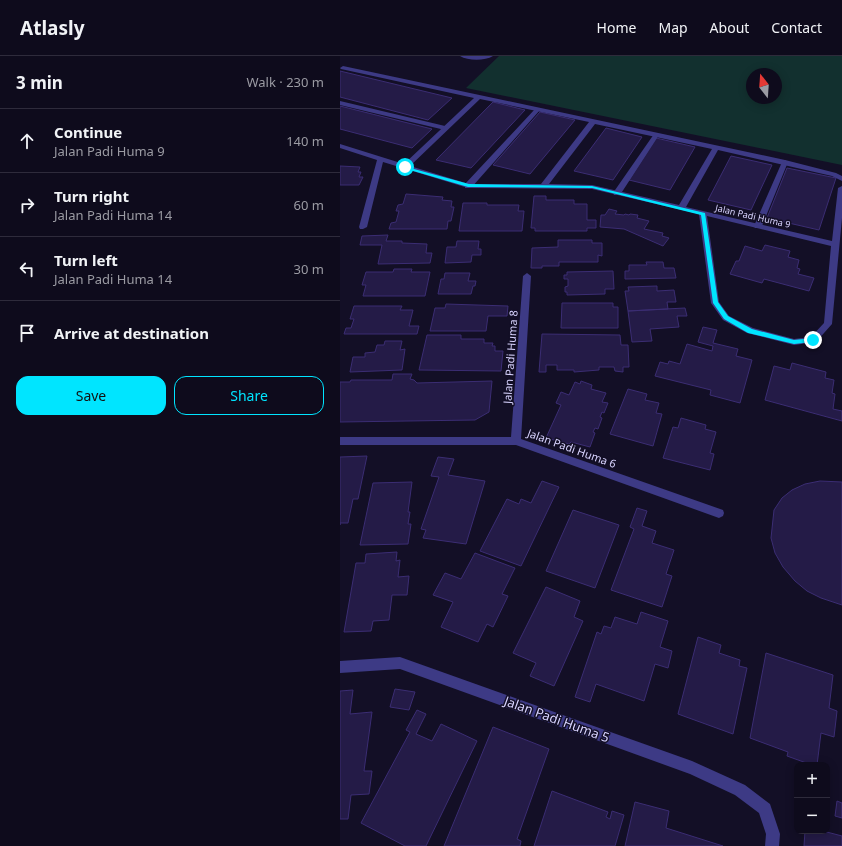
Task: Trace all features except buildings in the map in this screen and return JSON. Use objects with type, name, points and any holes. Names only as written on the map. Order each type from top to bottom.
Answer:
[{"type":"street","points":[[463,56],[483,58],[490,56]]},
{"type":"street","points":[[343,68],[785,162],[834,174],[842,179]]},
{"type":"street","points":[[405,167],[479,97]]},
{"type":"street","points":[[340,103],[445,128]]},
{"type":"street","points":[[468,186],[537,110]]},
{"type":"street","points":[[544,186],[593,122]]},
{"type":"street","points":[[617,193],[656,135]]},
{"type":"street","name":"Jalan Padi Huma 9","points":[[340,146],[468,186],[592,187],[835,244]]},
{"type":"street","points":[[681,209],[716,148]]},
{"type":"street","points":[[363,227],[381,158]]},
{"type":"street","points":[[758,226],[785,162]]},
{"type":"street","points":[[704,214],[715,303],[726,318],[750,331],[794,342],[813,340],[828,324],[835,244],[842,188]]},
{"type":"street","name":"Jalan Padi Huma 8","points":[[516,440],[527,276]]},
{"type":"street","name":"Jalan Padi Huma 6","points":[[340,441],[516,440],[719,513]]},
{"type":"street","name":"Jalan Padi Huma 5","points":[[340,667],[400,663],[692,768],[740,790],[765,809],[773,834],[772,846]]},
{"type":"green space","points":[[499,56],[842,56],[842,165],[466,88]]},
{"type":"route","points":[[405,167],[468,186],[592,187],[704,214],[715,303],[726,318],[750,331],[794,342],[813,340]]}]
